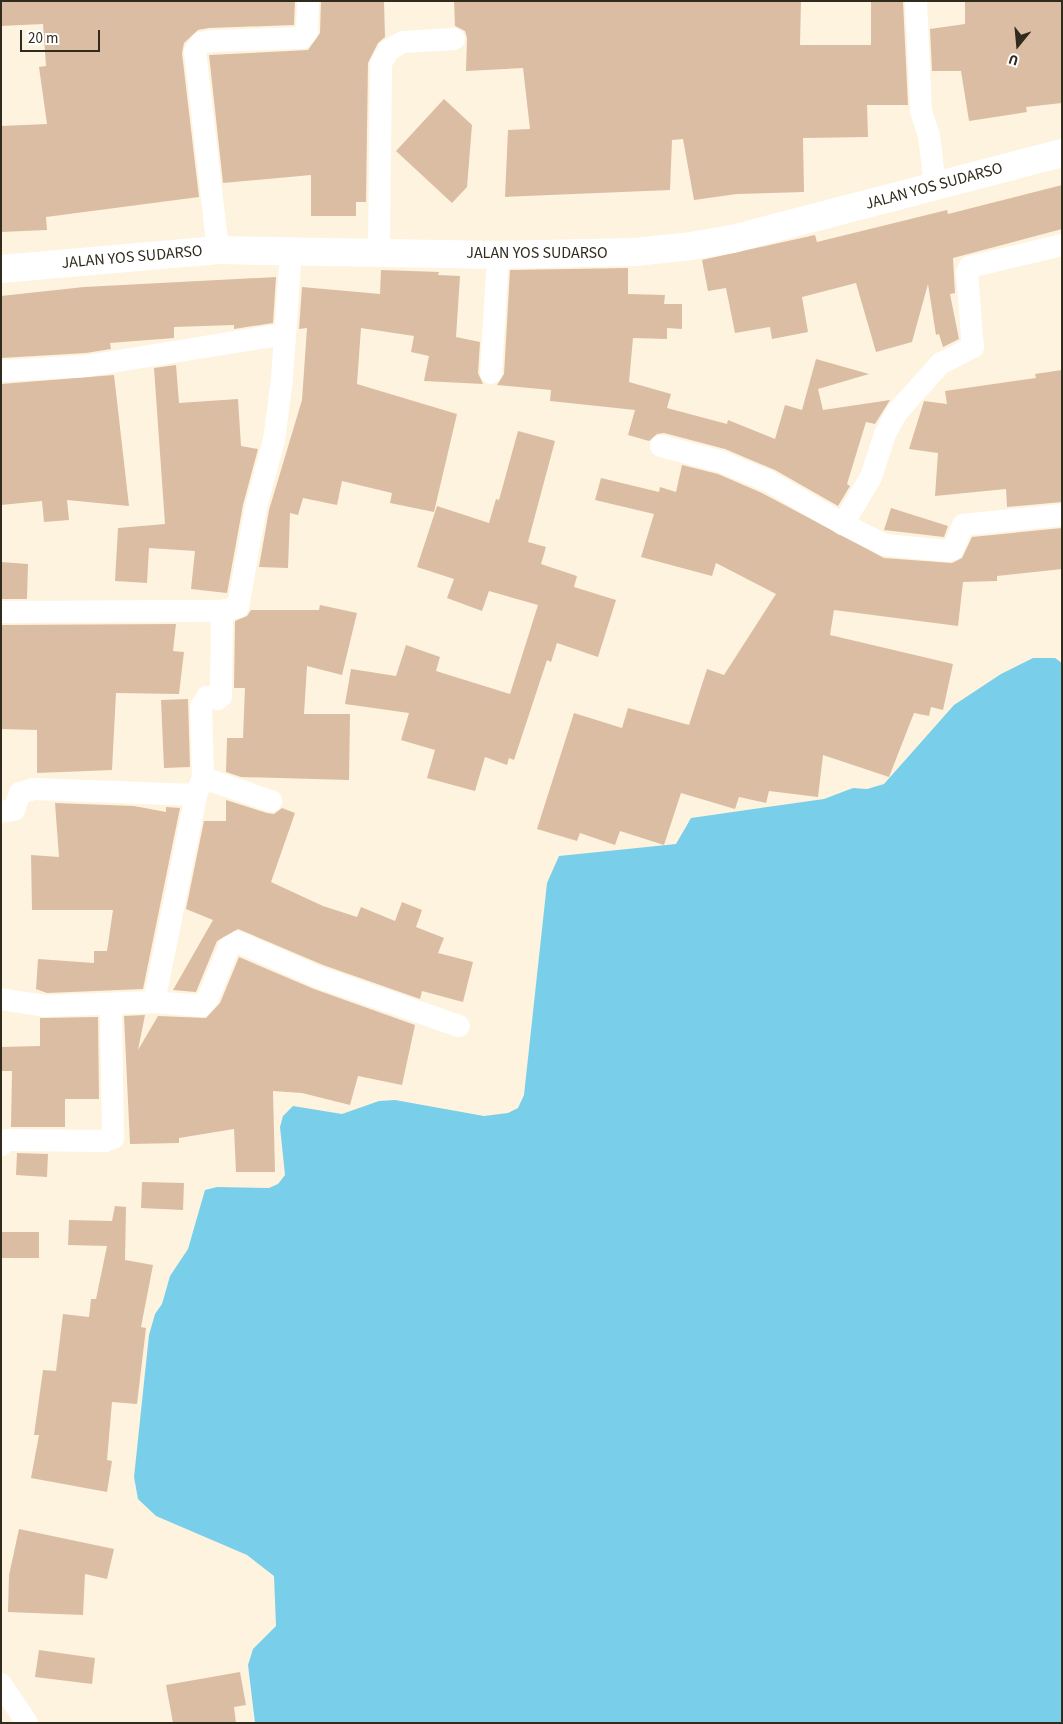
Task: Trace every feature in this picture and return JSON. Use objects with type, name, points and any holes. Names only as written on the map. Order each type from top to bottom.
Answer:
[{"type":"street","points":[[218,250],[196,51],[201,43],[212,41],[302,38],[307,32],[308,1]]},
{"type":"street","points":[[916,1],[921,112],[930,135],[935,186]]},
{"type":"street","points":[[379,252],[380,63],[389,50],[402,42],[454,39]]},
{"type":"street","name":"JALAN YOS SUDARSO","points":[[1,269],[218,250],[498,255],[635,252],[692,246],[732,239],[1062,153]]},
{"type":"street","points":[[843,524],[871,477],[885,434],[897,412],[942,363],[973,347],[967,272],[970,268],[1062,245]]},
{"type":"street","points":[[1,612],[222,611],[238,607],[256,507],[274,440],[282,379],[291,251]]},
{"type":"street","points":[[491,372],[498,255]]},
{"type":"street","points":[[1,371],[87,366],[284,334]]},
{"type":"street","points":[[661,446],[722,462],[768,481],[843,524],[885,545],[948,551],[953,549],[963,525],[1062,515]]},
{"type":"street","points":[[154,1002],[200,787],[201,707],[208,697],[218,699],[221,696],[222,611]]},
{"type":"street","points":[[1,812],[14,810],[20,793],[34,789],[200,787],[271,801]]},
{"type":"street","points":[[1,999],[46,1006],[154,1002],[198,1006],[205,1003],[229,947],[238,942],[334,983],[459,1026]]},
{"type":"street","points":[[1,1144],[7,1140],[105,1141],[113,1138],[111,1005]]},
{"type":"street","points":[[1,1684],[28,1723]]},
{"type":"water","points":[[1033,658],[1055,658],[1062,663],[1062,1723],[255,1723],[248,1665],[253,1649],[276,1626],[274,1576],[247,1555],[156,1516],[138,1499],[134,1477],[149,1335],[155,1314],[162,1304],[170,1276],[188,1249],[205,1190],[217,1187],[269,1188],[278,1184],[285,1175],[280,1127],[283,1116],[293,1106],[342,1114],[379,1101],[395,1100],[484,1116],[508,1113],[518,1108],[524,1095],[547,883],[559,856],[676,844],[691,818],[824,799],[853,788],[867,789],[884,784],[954,705],[1001,674]]},
{"type":"building","points":[[1,1],[295,1],[294,25],[209,28],[198,30],[184,43],[182,53],[199,197],[46,217],[47,230],[1,232],[1,126],[47,124],[39,67],[46,66],[43,24],[1,26]]},
{"type":"building","points":[[321,1],[384,1],[385,37],[378,43],[368,63],[366,202],[356,202],[356,216],[311,216],[311,175],[223,183],[209,55],[308,50],[320,33]]},
{"type":"building","points":[[454,1],[801,1],[800,45],[871,45],[871,1],[903,1],[908,105],[867,105],[868,137],[803,138],[804,192],[737,194],[694,200],[683,139],[672,140],[670,190],[505,197],[508,130],[530,129],[523,68],[466,71],[467,38],[465,31],[455,26]]},
{"type":"building","points":[[965,1],[1062,1],[1062,103],[1026,107],[1027,112],[969,121],[961,71],[932,71],[930,29],[965,24]]},
{"type":"building","points":[[444,99],[472,125],[467,187],[452,203],[396,151]]},
{"type":"building","points":[[1062,185],[1062,229],[953,258],[955,293],[950,294],[959,339],[943,347],[939,334],[936,335],[928,284],[912,342],[876,352],[856,283],[802,297],[808,332],[772,339],[770,327],[735,333],[726,288],[708,291],[702,260],[815,235],[817,242],[947,210],[948,214]]},
{"type":"building","points":[[628,268],[628,294],[665,295],[664,304],[682,304],[682,329],[667,328],[667,339],[633,338],[629,382],[671,394],[667,408],[727,424],[728,420],[775,439],[785,405],[802,410],[816,359],[869,374],[818,389],[823,410],[890,400],[875,424],[866,422],[847,484],[850,486],[838,506],[775,470],[725,449],[664,433],[657,434],[649,441],[628,435],[635,410],[550,401],[551,390],[497,385],[504,374],[510,270]]},
{"type":"building","points":[[381,270],[439,272],[438,275],[460,276],[456,337],[480,342],[478,373],[483,384],[424,381],[429,356],[411,352],[414,336],[361,328],[357,384],[457,414],[434,512],[390,503],[392,493],[342,481],[337,505],[303,498],[298,515],[290,513],[288,568],[259,567],[269,510],[302,400],[307,328],[299,329],[302,287],[380,294]]},
{"type":"building","points":[[276,277],[273,323],[234,329],[234,325],[174,327],[174,338],[110,343],[111,349],[86,353],[1,358],[1,296],[84,287]]},
{"type":"building","points":[[176,365],[179,403],[238,399],[241,446],[258,449],[243,505],[227,593],[191,589],[195,551],[149,548],[147,583],[115,581],[118,528],[165,524],[154,368]]},
{"type":"building","points":[[1062,370],[1062,502],[1007,507],[1006,489],[935,496],[938,453],[909,449],[924,401],[947,404],[945,391],[1036,378],[1035,374]]},
{"type":"building","points":[[114,375],[129,506],[67,500],[69,520],[44,522],[42,501],[1,505],[1,384]]},
{"type":"building","points":[[518,431],[555,441],[528,542],[546,547],[541,564],[577,576],[574,587],[616,600],[598,657],[557,643],[551,662],[547,660],[514,760],[509,758],[507,765],[485,757],[475,791],[427,778],[435,750],[401,740],[409,713],[345,704],[351,669],[396,676],[406,645],[440,657],[436,671],[510,694],[538,605],[489,591],[482,611],[447,598],[454,579],[417,567],[437,506],[489,523],[496,499],[499,500]]},
{"type":"building","points":[[682,465],[718,474],[762,493],[884,558],[952,563],[962,558],[972,537],[1062,528],[1062,569],[997,576],[997,581],[963,582],[958,626],[834,610],[830,635],[953,664],[943,710],[931,707],[929,716],[914,713],[889,777],[823,755],[818,797],[769,791],[766,803],[739,797],[735,809],[681,793],[664,845],[620,831],[615,845],[580,833],[577,841],[537,829],[574,713],[622,728],[628,708],[689,725],[707,669],[724,675],[776,594],[716,563],[712,576],[641,557],[654,514],[595,500],[601,478],[659,492],[660,487],[676,492]]},
{"type":"building","points":[[891,508],[948,526],[944,537],[884,530]]},
{"type":"building","points":[[1,562],[28,564],[27,599],[1,599]]},
{"type":"building","points":[[320,605],[357,613],[342,675],[307,666],[304,714],[350,714],[349,780],[241,777],[226,772],[227,738],[243,738],[245,688],[234,688],[235,621],[247,616],[251,610],[319,610]]},
{"type":"building","points":[[176,624],[173,651],[184,652],[179,694],[116,693],[112,770],[37,773],[37,730],[1,729],[1,625]]},
{"type":"building","points":[[188,699],[190,767],[164,768],[161,700]]},
{"type":"building","points":[[226,800],[267,813],[274,814],[282,808],[295,813],[271,882],[323,906],[357,917],[361,907],[395,921],[402,902],[422,910],[416,927],[444,938],[438,953],[473,962],[463,1002],[422,991],[420,999],[323,965],[238,929],[217,941],[196,992],[173,990],[213,920],[186,909],[204,821],[226,821]]},
{"type":"building","points":[[55,803],[134,806],[166,812],[166,807],[180,808],[143,989],[47,993],[36,989],[38,959],[94,963],[94,951],[107,951],[113,910],[32,910],[31,855],[59,857]]},
{"type":"building","points":[[239,957],[314,989],[415,1025],[402,1085],[358,1076],[350,1105],[302,1093],[273,1091],[275,1172],[236,1172],[234,1129],[179,1138],[179,1143],[130,1144],[124,1016],[145,1015],[138,1050],[158,1016],[206,1018],[220,1003]]},
{"type":"building","points":[[98,1017],[99,1099],[65,1099],[65,1127],[11,1127],[12,1071],[1,1071],[1,1047],[40,1046],[40,1018]]},
{"type":"building","points":[[17,1153],[48,1154],[47,1177],[16,1175]]},
{"type":"building","points":[[142,1182],[184,1183],[183,1210],[141,1208]]},
{"type":"building","points":[[115,1206],[126,1207],[125,1260],[153,1265],[141,1327],[146,1328],[137,1404],[112,1402],[107,1460],[112,1461],[107,1492],[31,1478],[39,1435],[34,1435],[43,1370],[56,1371],[63,1314],[89,1317],[91,1299],[96,1299],[107,1246],[68,1245],[69,1220],[112,1221]]},
{"type":"building","points":[[1,1232],[39,1232],[39,1258],[1,1258]]},
{"type":"building","points":[[19,1529],[114,1549],[107,1579],[85,1574],[83,1615],[8,1612],[9,1575]]},
{"type":"building","points":[[39,1650],[95,1658],[92,1684],[35,1677]]},
{"type":"building","points":[[240,1672],[246,1705],[234,1707],[236,1723],[173,1723],[166,1685]]}]
